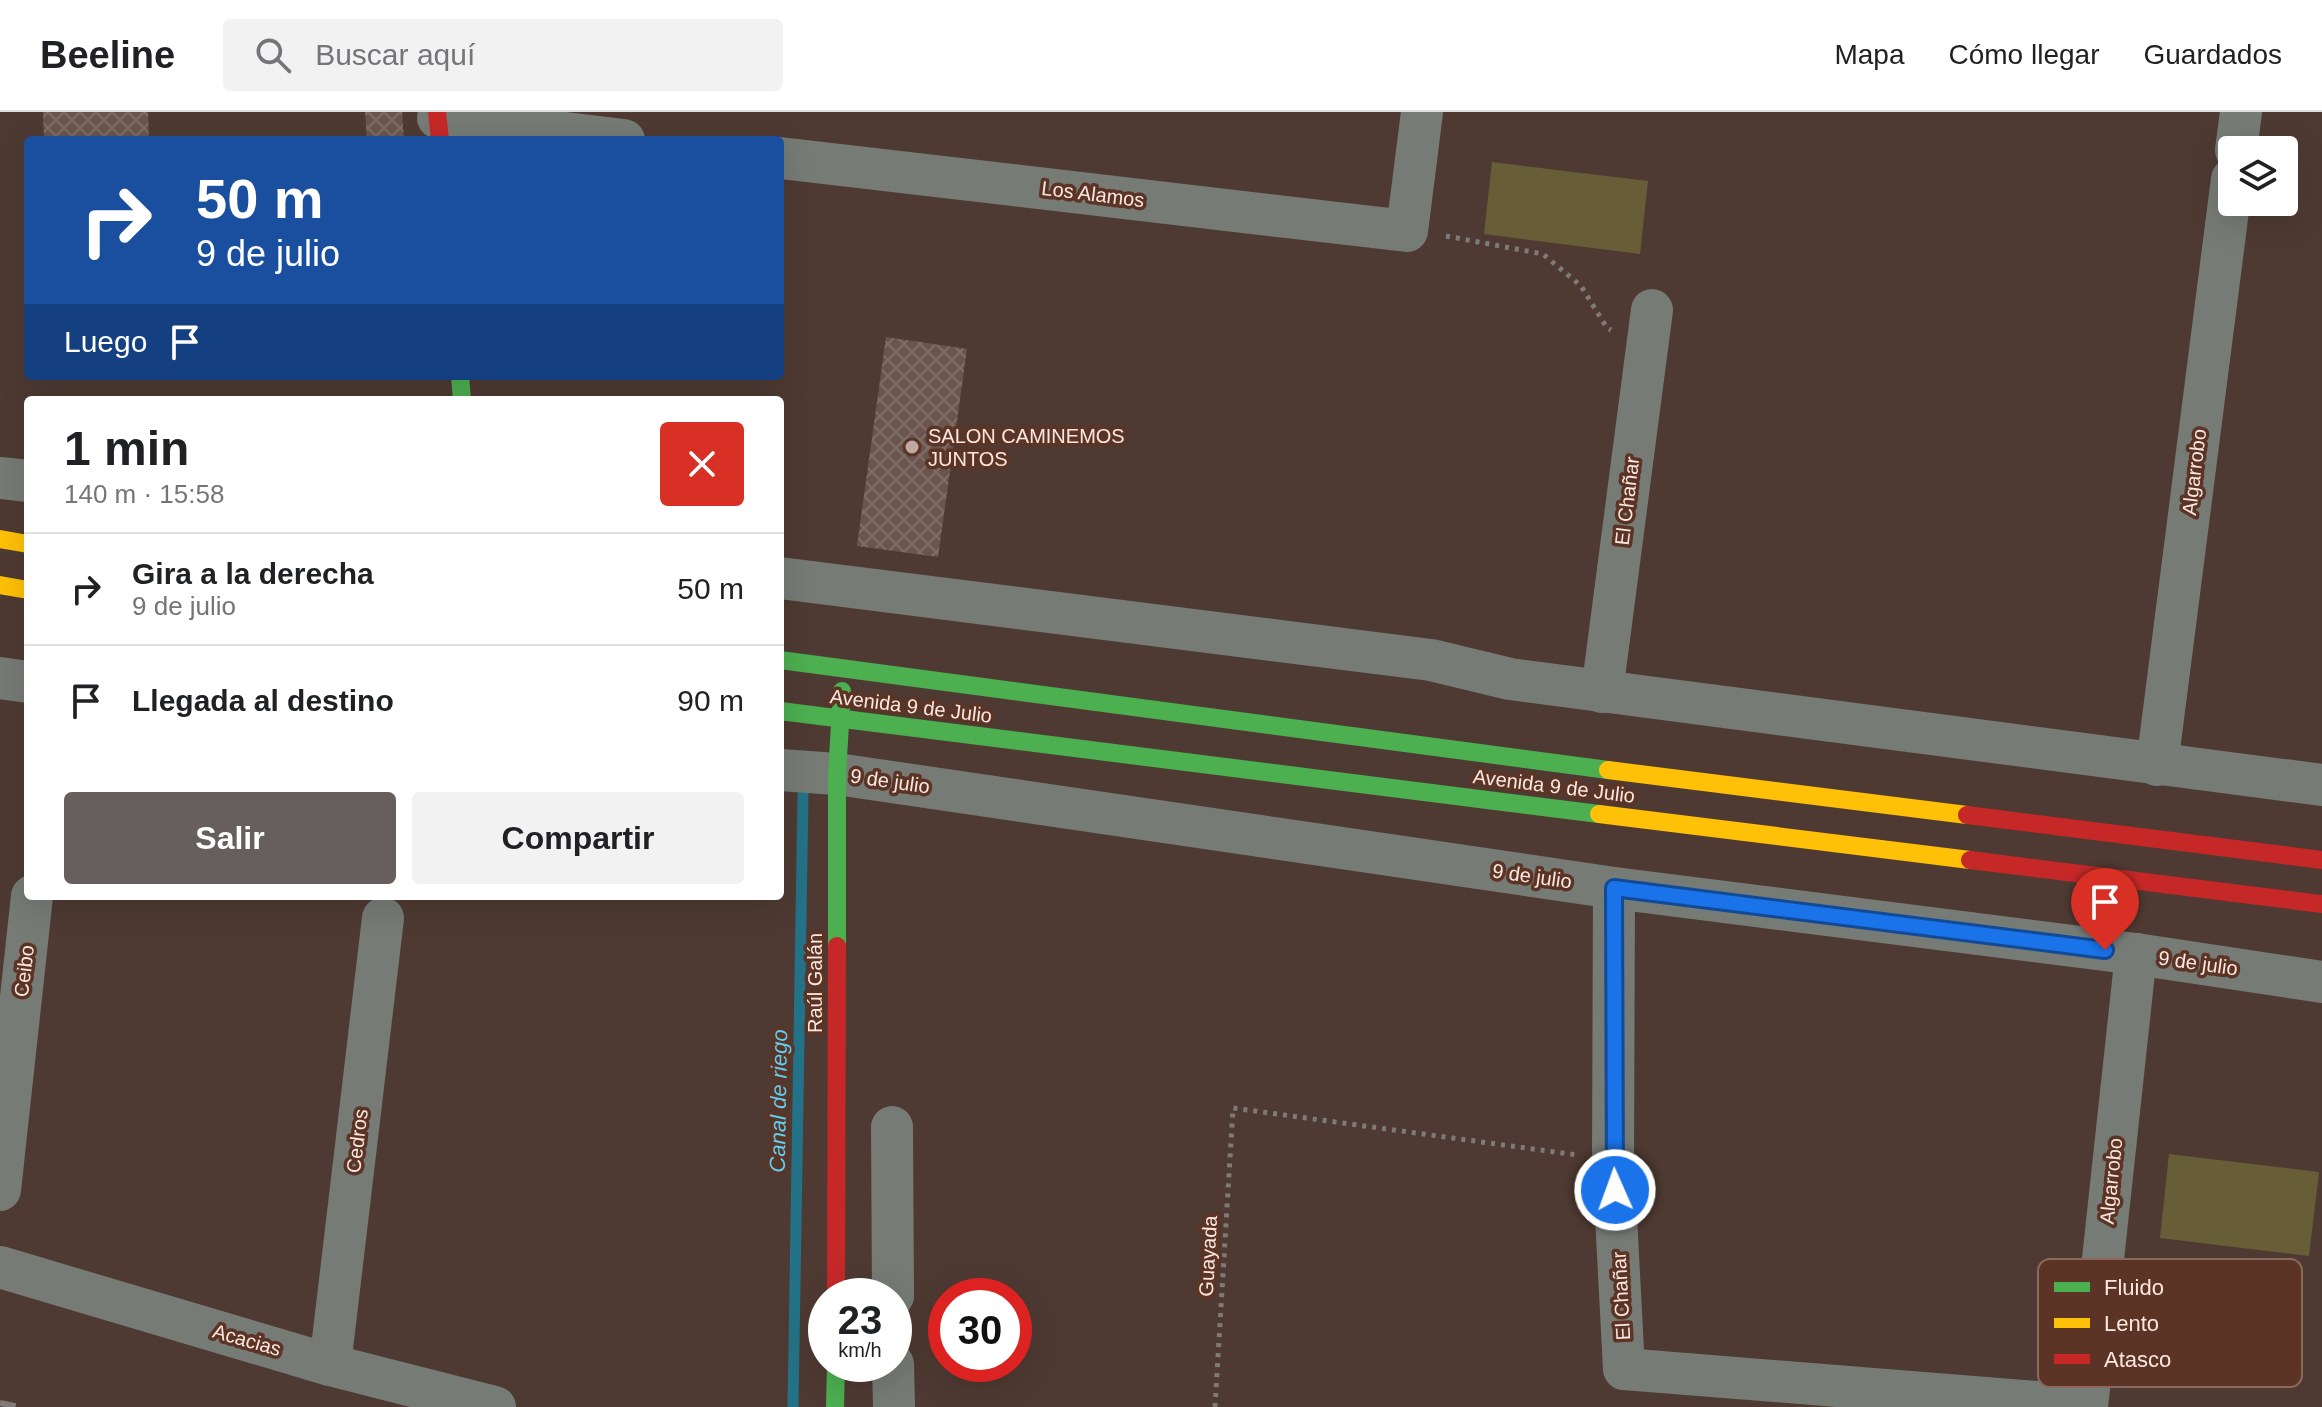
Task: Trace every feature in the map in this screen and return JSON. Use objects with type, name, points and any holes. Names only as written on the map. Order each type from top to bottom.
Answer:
[{"type":"main road","points":[[0,539],[24,543]]},
{"type":"main road","points":[[0,585],[24,589]]},
{"type":"main road","points":[[784,661],[2322,860]]},
{"type":"main road","name":"Raúl Galán","points":[[836,1278],[837,774],[844,670]]},
{"type":"main road","name":"Avenida 9 de Julio","points":[[784,712],[2322,904]]},
{"type":"main road","points":[[835,1407],[836,1382]]},
{"type":"street","points":[[1407,231],[1422,112]]},
{"type":"street","points":[[2238,136],[2241,112]]},
{"type":"street","points":[[438,123],[580,136]]},
{"type":"street","name":"Los Alamos","points":[[784,158],[1407,231]]},
{"type":"street","name":"Algarrobo","points":[[2157,765],[2227,216]]},
{"type":"street","name":"El Chañar","points":[[1602,692],[1650,330]]},
{"type":"street","points":[[0,478],[24,481]]},
{"type":"street","points":[[784,579],[1431,660],[1510,679],[1602,692],[2322,785]]},
{"type":"street","points":[[0,678],[24,681]]},
{"type":"street","name":"9 de julio","points":[[784,770],[837,774],[1614,888],[2136,954],[2322,982]]},
{"type":"street","name":"El Chañar","points":[[1614,888],[1613,1160],[1624,1369],[2087,1406]]},
{"type":"street","name":"Ceibo","points":[[0,1190],[8,1030],[31,900]]},
{"type":"street","name":"Cedros","points":[[330,1365],[383,918]]},
{"type":"street","name":"Algarrobo","points":[[2103,1259],[2136,954]]},
{"type":"street","points":[[892,1127],[893,1278]]},
{"type":"street","name":"Acacias","points":[[0,1267],[330,1365],[495,1407]]},
{"type":"street","points":[[893,1382],[894,1407]]},
{"type":"path","points":[[1407,231],[1543,254],[1581,286],[1607,328],[1650,330]]},
{"type":"path","name":"Guayada","points":[[1215,1407],[1233,1108],[1613,1160]]},
{"type":"shaded area","points":[[1492,162],[1648,181],[1640,254],[1484,234]]},
{"type":"shaded area","points":[[2169,1154],[2319,1172],[2309,1256],[2160,1238]]},
{"type":"building","points":[[43,112],[148,112],[149,136],[44,136]]},
{"type":"building","points":[[365,112],[402,112],[404,136],[367,136]]},
{"type":"building","name":"SALON CAMINEMOS JUNTOS","points":[[886,337],[967,349],[938,557],[857,546]]},
{"type":"waterway","name":"Canal de riego","points":[[793,1407],[803,795]]},
{"type":"railway","points":[[0,1403],[19,1407]]},
{"type":"traffic: fast","points":[[460,380],[462,396]]},
{"type":"traffic: fast","points":[[784,661],[1608,770]]},
{"type":"traffic: fast","points":[[837,946],[837,774],[842,691]]},
{"type":"traffic: fast","points":[[784,712],[1599,814]]},
{"type":"traffic: fast","points":[[835,1407],[836,1382]]},
{"type":"traffic: slow","points":[[0,539],[24,543]]},
{"type":"traffic: slow","points":[[0,585],[24,589]]},
{"type":"traffic: slow","points":[[1608,770],[1967,815]]},
{"type":"traffic: slow","points":[[1599,814],[1970,860]]},
{"type":"traffic: jam","points":[[437,112],[440,136]]},
{"type":"traffic: jam","points":[[1967,815],[2322,860]]},
{"type":"traffic: jam","points":[[1970,860],[2322,904]]},
{"type":"traffic: jam","points":[[836,1278],[837,946]]},
{"type":"place","name":"SALON CAMINEMOS JUNTOS","points":[[912,447]]},
{"type":"route","points":[[1615,1190],[1614,888],[2105,950]]}]
